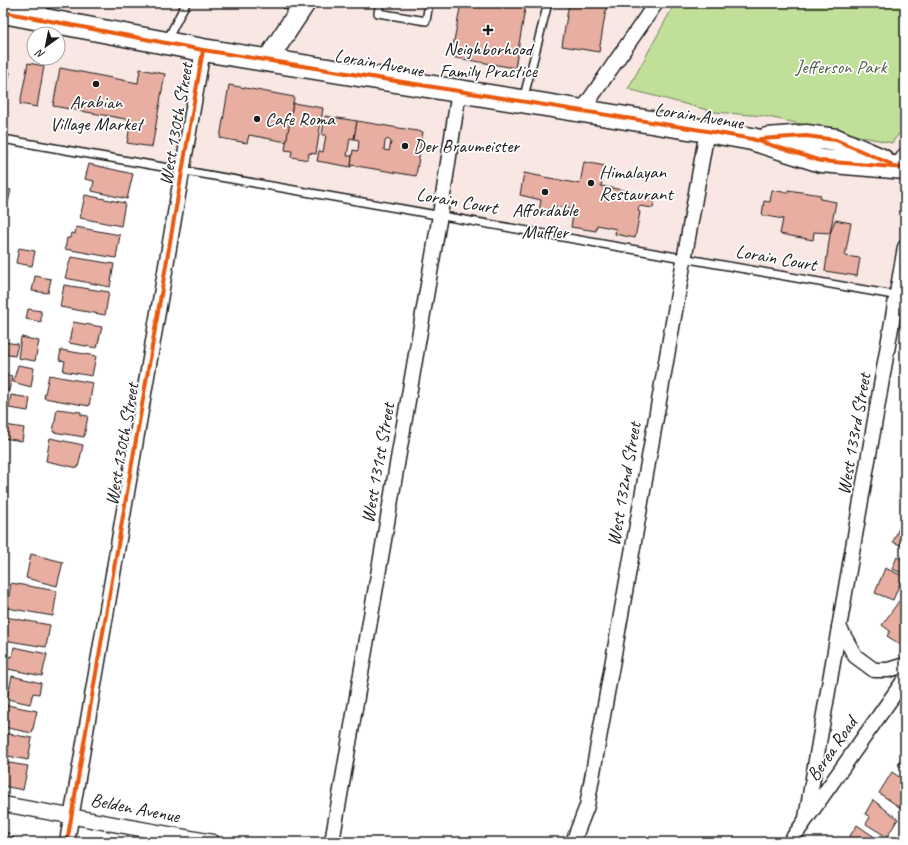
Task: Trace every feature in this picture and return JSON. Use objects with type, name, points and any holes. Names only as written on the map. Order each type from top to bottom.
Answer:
[{"type":"main road","points":[[268,59],[296,6]]},
{"type":"main road","name":"Lorain Avenue","points":[[3,12],[38,10],[166,43],[203,50],[268,59],[581,112],[752,139],[821,161],[902,163]]},
{"type":"street","points":[[581,112],[656,3]]},
{"type":"street","name":"West 130th Street","points":[[67,842],[203,50]]},
{"type":"street","name":"West 131st Street","points":[[332,842],[440,214],[459,91]]},
{"type":"street","name":"West 132nd Street","points":[[573,842],[587,806],[683,258],[707,131]]},
{"type":"street","name":"West 133rd Street","points":[[806,818],[839,627],[901,296],[905,247]]},
{"type":"street","points":[[839,627],[855,656],[874,670],[888,670],[905,665]]},
{"type":"street","name":"Berea Road","points":[[790,842],[905,678]]},
{"type":"street","name":"Belden Avenue","points":[[3,804],[72,815],[213,842]]},
{"type":"lane","points":[[166,43],[186,3]]},
{"type":"lane","points":[[380,3],[378,13],[426,21],[429,3]]},
{"type":"lane","points":[[522,102],[548,3]]},
{"type":"lane","name":"Lorain Court","points":[[3,139],[440,214],[901,296]]},
{"type":"shaded area","points":[[3,3],[675,3],[628,89],[715,112],[763,116],[892,143],[905,125],[905,302],[3,145]]},
{"type":"green space","name":"Jefferson Park","points":[[675,3],[905,3],[905,125],[892,143],[763,116],[715,112],[628,89]]},
{"type":"building","name":"Neighborhood Family Practice","points":[[461,3],[526,3],[515,68],[451,57]]},
{"type":"building","points":[[569,3],[607,3],[599,52],[562,46]]},
{"type":"building","points":[[27,66],[44,66],[37,107],[20,104]]},
{"type":"building","points":[[60,68],[138,83],[140,69],[165,74],[152,147],[127,143],[131,120],[53,106]]},
{"type":"building","points":[[3,71],[10,72],[3,111]]},
{"type":"building","name":"Cafe Roma","points":[[229,85],[294,97],[287,142],[249,135],[247,143],[220,138]]},
{"type":"building","points":[[293,103],[323,108],[316,154],[309,153],[308,160],[291,157],[292,151],[285,150]]},
{"type":"building","points":[[325,116],[357,121],[354,139],[350,138],[347,156],[352,156],[351,167],[317,161],[319,151],[323,152],[326,135],[322,135]]},
{"type":"building","name":"Der Braumeister","points":[[357,121],[423,132],[416,176],[351,165],[353,150],[358,151],[359,140],[354,139]],"holes":[[[388,139],[391,142],[389,151],[384,150],[385,141]]]},
{"type":"building","points":[[3,151],[8,152],[6,175],[3,175]]},
{"type":"building","points":[[584,162],[605,166],[601,186],[655,196],[653,208],[639,206],[638,211],[640,212],[635,238],[615,234],[616,229],[597,225],[596,231],[571,227],[574,209],[555,206],[553,216],[539,213],[541,200],[520,195],[524,173],[580,184]]},
{"type":"building","points":[[89,164],[133,174],[127,199],[92,191],[94,181],[85,179]]},
{"type":"building","points":[[3,188],[11,190],[6,210],[3,210]]},
{"type":"building","points":[[772,190],[788,193],[788,190],[821,195],[820,199],[836,202],[830,233],[814,232],[813,240],[780,234],[783,219],[762,215],[764,201],[770,202]]},
{"type":"building","points":[[85,195],[125,203],[121,226],[80,218]]},
{"type":"building","points":[[835,220],[851,223],[845,256],[860,258],[857,276],[825,271],[830,234]]},
{"type":"building","points":[[76,227],[120,235],[116,258],[65,249],[67,238],[70,238],[71,233],[75,234]]},
{"type":"building","points":[[19,248],[35,251],[32,266],[16,263]]},
{"type":"building","points":[[71,257],[114,264],[110,287],[65,278]]},
{"type":"building","points":[[35,276],[51,279],[48,293],[32,291]]},
{"type":"building","points":[[64,285],[109,292],[105,315],[60,307]]},
{"type":"building","points":[[28,309],[41,311],[41,322],[26,319]]},
{"type":"building","points":[[73,322],[102,327],[97,348],[69,343]]},
{"type":"building","points":[[21,337],[39,341],[35,361],[18,358]]},
{"type":"building","points":[[3,342],[18,344],[15,356],[3,354]]},
{"type":"building","points":[[61,350],[96,356],[92,376],[63,371],[65,361],[59,360]]},
{"type":"building","points":[[18,365],[34,368],[31,387],[13,382]]},
{"type":"building","points":[[3,374],[12,376],[9,391],[3,390]]},
{"type":"building","points":[[49,375],[93,383],[89,406],[44,398]]},
{"type":"building","points":[[11,395],[30,398],[28,411],[9,408]]},
{"type":"building","points":[[57,409],[81,412],[81,415],[88,416],[84,437],[53,432]]},
{"type":"building","points":[[5,425],[24,428],[22,441],[3,438]]},
{"type":"building","points":[[50,438],[83,445],[78,468],[46,461]]},
{"type":"building","points":[[903,478],[905,478],[905,498],[899,497]]},
{"type":"building","points":[[901,523],[905,525],[905,547],[893,542]]},
{"type":"building","points":[[31,554],[63,562],[57,586],[26,578]]},
{"type":"building","points":[[897,557],[905,561],[905,574],[892,569]]},
{"type":"building","points":[[885,568],[903,576],[893,600],[875,593]]},
{"type":"building","points":[[11,583],[57,591],[53,616],[7,608]]},
{"type":"building","points":[[904,594],[905,638],[901,645],[887,636],[890,631],[882,625]]},
{"type":"building","points":[[5,617],[50,625],[46,647],[3,640]]},
{"type":"building","points":[[14,647],[47,654],[42,676],[3,668],[3,656],[12,657]]},
{"type":"building","points":[[12,676],[41,683],[39,694],[33,693],[30,704],[7,699]]},
{"type":"building","points":[[7,705],[37,711],[32,733],[3,727]]},
{"type":"building","points":[[4,733],[32,738],[28,760],[3,755]]},
{"type":"building","points":[[905,754],[905,770],[898,765]]},
{"type":"building","points":[[3,762],[28,766],[23,790],[3,786]]},
{"type":"building","points":[[892,772],[905,781],[905,811],[879,793]]},
{"type":"building","points":[[873,800],[898,819],[887,837],[866,824],[870,817],[865,814]]},
{"type":"building","points":[[857,825],[882,842],[846,842]]},
{"type":"building","points":[[3,832],[9,833],[8,836],[14,838],[14,842],[3,842]]},
{"type":"cycle path","points":[[3,12],[203,50],[752,139],[821,161],[905,168]]},
{"type":"cycle path","points":[[67,842],[203,50]]},
{"type":"cycle path","points":[[760,139],[806,136],[836,140],[891,164]]},
{"type":"place","name":"Neighborhood Family Practice","points":[[488,30]]},
{"type":"place","name":"Arabian Village Market","points":[[96,84]]},
{"type":"place","name":"Cafe Roma","points":[[257,119]]},
{"type":"place","name":"Der Braumeister","points":[[405,146]]},
{"type":"place","name":"Himalayan Restaurant","points":[[591,183]]},
{"type":"place","name":"Affordable Muffler","points":[[545,192]]}]
